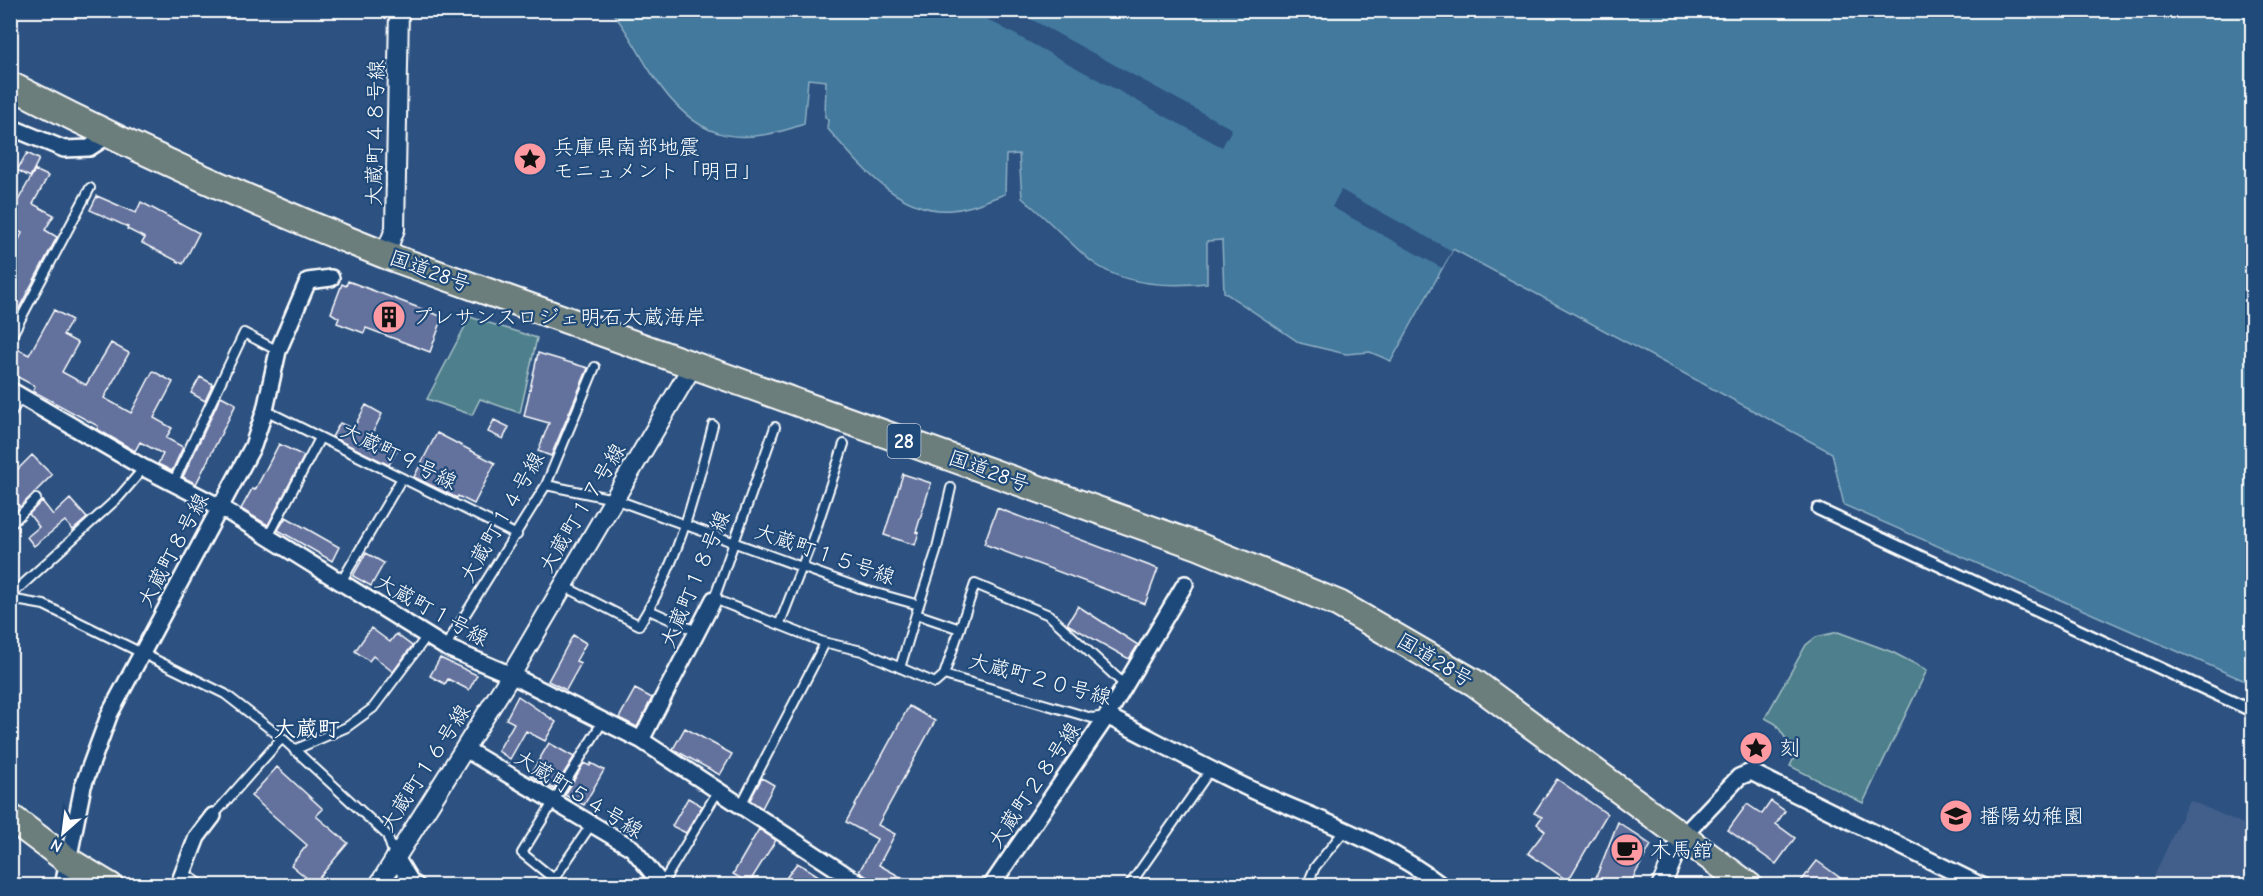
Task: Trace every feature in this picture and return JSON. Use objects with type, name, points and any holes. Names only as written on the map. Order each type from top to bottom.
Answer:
[{"type":"highway","name":"国道28号","points":[[10,85],[109,135],[316,228],[385,255],[1191,543],[1339,604],[1475,683],[1749,885]]},
{"type":"highway","points":[[10,817],[67,860],[110,885]]},
{"type":"street","name":"大蔵町４８号線","points":[[385,255],[395,229],[399,10]]},
{"type":"street","points":[[10,127],[64,149],[89,148],[109,135]]},
{"type":"street","name":"大蔵町８号線","points":[[63,885],[83,786],[110,713],[253,446],[265,410],[278,351],[308,281],[331,278]]},
{"type":"street","name":"大蔵町１７号線","points":[[511,675],[693,365]]},
{"type":"street","name":"大蔵町１号線","points":[[16,393],[144,468],[220,507],[445,647],[511,675],[641,740],[863,885]]},
{"type":"street","points":[[1818,509],[2253,711]]},
{"type":"street","name":"大蔵町２８号線","points":[[991,885],[1107,716],[1185,584]]},
{"type":"street","name":"大蔵町１８号線","points":[[641,740],[714,599]]},
{"type":"street","name":"大蔵町１６号線","points":[[378,885],[511,675]]},
{"type":"street","name":"大蔵町２０号線","points":[[1107,716],[1211,769],[1406,858],[1422,879],[1442,885]]},
{"type":"street","name":"大蔵町５４号線","points":[[465,749],[632,848],[662,885]]},
{"type":"street","points":[[1661,885],[1682,837],[1739,777],[1751,772],[1982,885]]},
{"type":"street","points":[[181,879],[196,837],[213,816]]},
{"type":"street","points":[[395,856],[411,882],[417,885]]},
{"type":"lane","points":[[10,339],[90,188]]},
{"type":"lane","points":[[173,483],[244,333],[278,351]]},
{"type":"lane","name":"大蔵町１４号線","points":[[445,647],[517,535],[546,485],[595,367]]},
{"type":"lane","points":[[10,415],[16,393]]},
{"type":"lane","name":"大蔵町９号線","points":[[265,410],[517,535]]},
{"type":"lane","points":[[562,585],[639,625],[649,610],[687,525],[713,425]]},
{"type":"lane","name":"大蔵町１８号線","points":[[714,599],[775,427]]},
{"type":"lane","points":[[268,537],[320,438]]},
{"type":"lane","points":[[780,623],[844,444]]},
{"type":"lane","points":[[10,598],[119,497],[144,468]]},
{"type":"lane","points":[[341,582],[402,478]]},
{"type":"lane","name":"大蔵町１５号線","points":[[546,485],[614,500],[801,567],[919,605]]},
{"type":"lane","points":[[900,668],[936,552],[951,488]]},
{"type":"lane","points":[[10,525],[36,499]]},
{"type":"lane","points":[[944,675],[975,584],[1049,615],[1125,686]]},
{"type":"lane","points":[[10,598],[44,605],[225,694],[282,738],[387,835],[395,856]]},
{"type":"lane","name":"大蔵町２０号線","points":[[714,599],[780,623],[825,643],[862,651],[935,683],[944,675],[1092,718],[1107,716]]},
{"type":"lane","points":[[649,610],[698,632]]},
{"type":"lane","points":[[916,614],[960,629]]},
{"type":"lane","points":[[294,750],[347,727],[372,708],[428,636]]},
{"type":"lane","points":[[741,805],[825,643]]},
{"type":"lane","points":[[591,825],[552,882],[522,853],[555,803],[603,721]]},
{"type":"lane","points":[[213,816],[282,738]]},
{"type":"lane","points":[[1129,885],[1211,769]]},
{"type":"lane","points":[[662,885],[718,791]]},
{"type":"lane","points":[[1307,885],[1315,867],[1345,830]]},
{"type":"lane","points":[[181,879],[203,885]]},
{"type":"shaded area","points":[[611,11],[2252,11],[2252,684],[1844,505],[1832,453],[1453,249],[1391,361],[1370,352],[1346,354],[1300,343],[1224,292],[1222,240],[1207,241],[1207,283],[1177,285],[1147,283],[1117,276],[1091,261],[1022,198],[1019,154],[1006,155],[1005,194],[978,204],[951,210],[932,209],[914,204],[897,195],[866,171],[827,128],[826,81],[808,79],[804,124],[758,136],[719,133],[702,126],[685,114],[669,98]]},
{"type":"shaded area","points":[[2189,800],[2252,828],[2252,885],[2150,885]]},
{"type":"green space","points":[[470,317],[537,338],[520,413],[480,399],[472,415],[427,399]]},
{"type":"green space","points":[[1838,632],[1892,652],[1927,670],[1863,803],[1790,766],[1796,754],[1776,724],[1765,718],[1806,645],[1816,637]]},
{"type":"pier","points":[[972,11],[1016,11],[1232,129],[1222,147]]},
{"type":"pier","points":[[1341,190],[1452,251],[1442,268],[1332,207]]},
{"type":"building","points":[[27,153],[39,159],[30,177],[17,170]]},
{"type":"building","points":[[35,170],[48,176],[33,204],[54,215],[45,230],[57,237],[10,325],[10,259],[22,233],[10,227],[10,215]]},
{"type":"building","points":[[97,196],[136,213],[141,202],[199,233],[183,264],[142,243],[145,238],[127,229],[128,227],[90,210]]},
{"type":"building","name":"プレサンスロジェ明石大蔵海岸","points":[[348,281],[443,317],[430,352],[366,328],[364,333],[337,323],[339,318],[331,313],[342,284],[346,286]]},
{"type":"building","points":[[54,310],[72,320],[63,335],[78,343],[62,372],[86,385],[111,343],[129,353],[104,398],[131,413],[153,371],[173,382],[154,418],[172,428],[166,438],[183,447],[172,471],[158,464],[163,454],[140,442],[135,451],[97,429],[98,426],[33,391],[35,386],[10,373],[10,345],[29,355]]},
{"type":"building","points":[[538,353],[588,368],[551,456],[538,451],[549,423],[524,416]]},
{"type":"building","points":[[200,377],[213,384],[205,401],[191,393]]},
{"type":"building","points":[[221,396],[236,404],[196,484],[183,477]]},
{"type":"building","points":[[366,405],[382,414],[371,436],[397,450],[389,465],[332,437],[340,423],[353,429]]},
{"type":"building","points":[[494,420],[509,427],[503,439],[488,432]]},
{"type":"building","points":[[437,433],[495,463],[474,504],[414,477]]},
{"type":"building","points":[[279,444],[304,456],[268,525],[241,509],[252,489],[255,490]]},
{"type":"building","points":[[32,455],[52,475],[20,507],[10,497],[10,477]]},
{"type":"building","points":[[903,474],[931,483],[916,532],[919,533],[915,545],[884,535]]},
{"type":"building","points":[[70,499],[87,518],[73,530],[65,521],[34,546],[27,537],[39,527],[29,514],[42,501],[53,515]]},
{"type":"building","points":[[997,508],[1158,569],[1145,604],[984,544]]},
{"type":"building","points":[[286,517],[339,547],[332,561],[278,530]]},
{"type":"building","points":[[366,553],[384,563],[371,586],[353,576]]},
{"type":"building","points":[[1078,606],[1138,645],[1129,659],[1067,624]]},
{"type":"building","points":[[371,628],[390,642],[396,634],[412,646],[393,672],[373,656],[369,661],[355,651]]},
{"type":"building","points":[[573,635],[586,643],[576,661],[581,663],[566,690],[548,681]]},
{"type":"building","points":[[440,658],[477,675],[469,690],[448,679],[445,684],[430,676]]},
{"type":"building","points":[[635,689],[652,698],[637,727],[619,718]]},
{"type":"building","points":[[518,696],[556,722],[545,741],[526,731],[510,759],[498,751],[514,723],[506,719]]},
{"type":"building","points":[[909,706],[935,721],[878,825],[895,834],[879,865],[915,885],[880,885],[859,872],[877,839],[846,822]]},
{"type":"building","points":[[685,728],[732,754],[720,775],[673,749]]},
{"type":"building","points":[[549,743],[574,757],[554,789],[530,775]]},
{"type":"building","points":[[584,763],[590,766],[591,763],[604,770],[584,805],[565,795]]},
{"type":"building","points":[[277,767],[323,809],[316,816],[348,843],[314,884],[291,865],[307,845],[251,796]]},
{"type":"building","points":[[762,778],[774,785],[762,808],[750,800]]},
{"type":"building","points":[[1557,779],[1607,814],[1568,881],[1528,853],[1545,831],[1537,824],[1542,817],[1534,813]]},
{"type":"building","points":[[688,798],[702,806],[686,833],[672,826]]},
{"type":"building","points":[[1771,801],[1785,811],[1776,824],[1795,838],[1776,864],[1728,830],[1747,804],[1762,814]]},
{"type":"building","points":[[1618,822],[1651,845],[1629,885],[1593,885]]},
{"type":"building","points":[[759,829],[776,840],[749,883],[733,874]]},
{"type":"building","points":[[1817,861],[1850,885],[1798,885]]},
{"type":"building","points":[[797,863],[806,868],[833,885],[781,885]]},
{"type":"place","name":"兵庫県南部地震 モニュメント「明日」","points":[[530,159]]},
{"type":"place","name":"プレサンスロジェ明石大蔵海岸","points":[[389,317]]},
{"type":"place","name":"刻","points":[[1756,748]]},
{"type":"place","name":"播陽幼稚園","points":[[1956,816]]},
{"type":"place","name":"木馬舘","points":[[1627,850]]},
{"type":"district","name":"大蔵町","points":[[307,729]]}]
